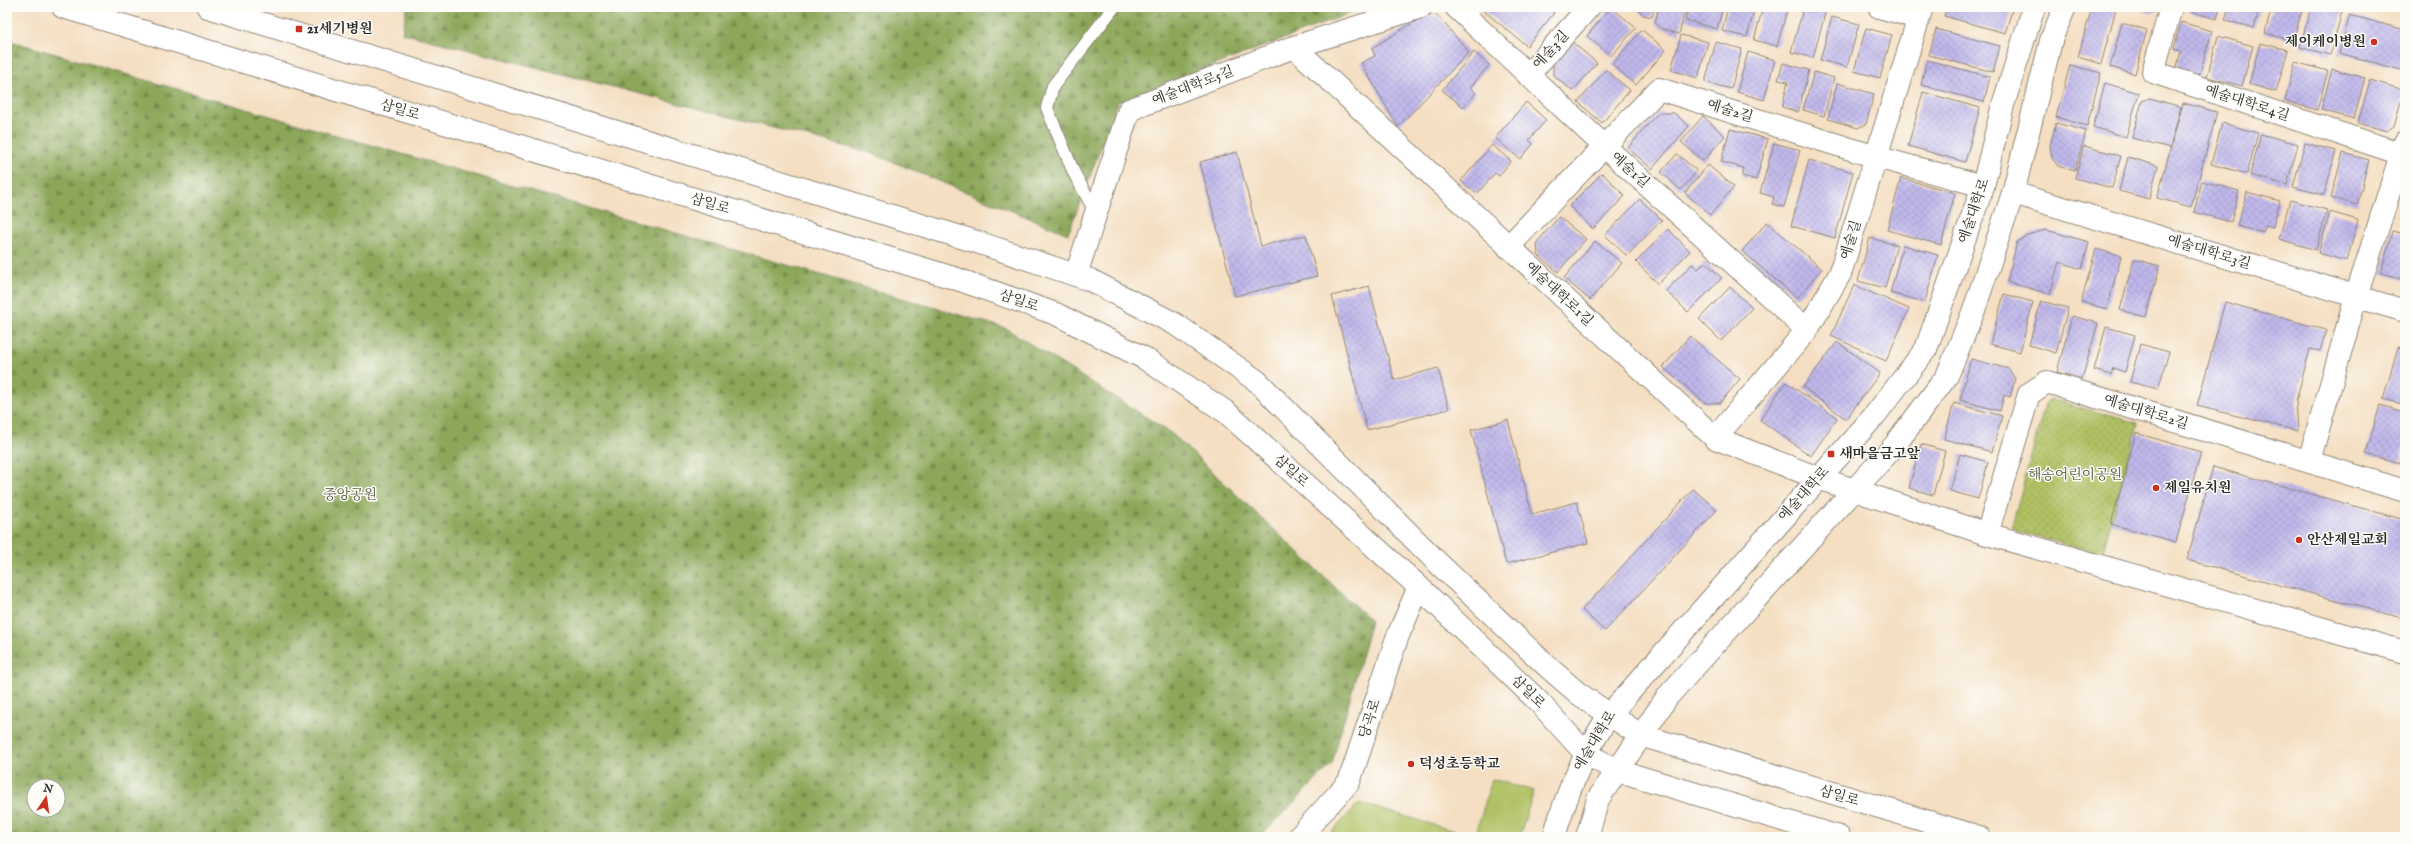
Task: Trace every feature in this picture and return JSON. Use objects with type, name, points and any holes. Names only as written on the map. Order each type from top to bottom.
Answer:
[{"type":"street","name":"삼일로","points":[[63,7],[949,277],[1056,314],[1144,358],[1226,412],[1419,587],[1537,700],[1585,754],[1616,770],[1839,837]]},
{"type":"street","name":"삼일로","points":[[208,7],[977,242],[1090,280],[1175,324],[1257,381],[1444,569],[1550,669],[1609,715],[1640,735],[1979,837]]},
{"type":"street","name":"예술대학로5길","points":[[1076,275],[1095,211],[1129,110],[1294,47],[1421,7]]},
{"type":"street","name":"예술1길","points":[[1456,7],[1603,146],[1807,330]]},
{"type":"street","name":"예술3길","points":[[1528,75],[1589,7]]},
{"type":"street","points":[[1879,7],[1920,13]]},
{"type":"street","name":"예술대학로","points":[[1554,837],[1566,794],[1585,754],[1609,715],[1875,415],[1926,349],[1983,186],[2003,105],[2034,7]]},
{"type":"street","points":[[1587,837],[1598,798],[1668,696],[1895,445],[1947,376],[1974,310],[2012,194],[2052,37],[2065,7]]},
{"type":"street","name":"예술대학로4길","points":[[2171,7],[2153,72],[2404,150]]},
{"type":"street","name":"예술길","points":[[1715,438],[1807,330],[1840,274],[1920,13]]},
{"type":"street","name":"예술대학로1길","points":[[1294,47],[1715,438],[1818,478],[1855,490]]},
{"type":"street","name":"예술2길","points":[[1603,146],[1660,89],[1876,157]]},
{"type":"street","points":[[1508,247],[1603,146]]},
{"type":"street","points":[[2309,461],[2356,297],[2404,150]]},
{"type":"street","points":[[1876,157],[1983,186]]},
{"type":"street","name":"예술대학로3길","points":[[2012,194],[2405,311]]},
{"type":"street","name":"예술대학로2길","points":[[1987,534],[2029,394],[2047,382],[2309,461],[2405,492]]},
{"type":"street","points":[[1855,490],[1987,534],[2405,652]]},
{"type":"street","name":"당곡로","points":[[1299,837],[1349,782],[1397,638],[1419,587]]},
{"type":"lane","points":[[1095,211],[1074,173],[1047,108],[1053,86],[1114,7]]},
{"type":"green space","points":[[407,7],[1367,7],[1118,102],[1068,234],[871,153],[402,33]]},
{"type":"green space","name":"중앙공원","points":[[7,40],[1005,328],[1171,433],[1371,621],[1332,764],[1260,837],[7,837]]},
{"type":"green space","name":"해송어린이공원","points":[[2050,399],[2138,423],[2102,554],[2014,530],[2012,526],[2046,401]]},
{"type":"green space","points":[[1492,779],[1534,791],[1519,837],[1475,837]]},
{"type":"green space","points":[[1359,803],[1475,837],[1327,837]]},
{"type":"building","points":[[1479,7],[1547,7],[1554,13],[1527,46]]},
{"type":"building","points":[[1611,7],[1636,28],[1611,56],[1587,36]]},
{"type":"building","points":[[1636,7],[1655,7],[1652,17],[1643,15]]},
{"type":"building","points":[[1659,7],[1686,7],[1679,34],[1660,28],[1655,22]]},
{"type":"building","points":[[1688,7],[1723,7],[1717,29],[1685,20]]},
{"type":"building","points":[[1728,7],[1755,7],[1747,37],[1722,31]]},
{"type":"building","points":[[1763,7],[1788,7],[1777,46],[1754,40]]},
{"type":"building","points":[[1947,7],[2013,7],[2005,33],[1944,16]]},
{"type":"building","points":[[2092,7],[2116,9],[2101,64],[2078,57]]},
{"type":"building","points":[[2134,7],[2155,7],[2153,13]]},
{"type":"building","points":[[2190,7],[2220,7],[2217,19],[2189,11]]},
{"type":"building","points":[[2229,7],[2260,7],[2254,28],[2225,20]]},
{"type":"building","points":[[2272,7],[2303,7],[2293,41],[2265,33]]},
{"type":"building","points":[[2311,7],[2343,8],[2330,55],[2300,47]]},
{"type":"building","points":[[1816,8],[1826,10],[1813,58],[1791,52],[1803,9],[1815,12]]},
{"type":"building","points":[[1437,15],[1469,52],[1398,127],[1361,63],[1375,56],[1372,48],[1424,16]]},
{"type":"building","name":"제이케이병원","points":[[2350,15],[2405,30],[2405,71],[2339,53]]},
{"type":"building","points":[[1832,17],[1859,24],[1847,67],[1820,60]]},
{"type":"building","points":[[2181,22],[2212,31],[2199,76],[2176,70],[2181,51],[2174,49]]},
{"type":"building","points":[[2122,23],[2147,30],[2135,74],[2110,67]]},
{"type":"building","points":[[1866,28],[1892,35],[1880,78],[1854,71]]},
{"type":"building","points":[[1936,29],[2000,46],[1993,72],[1929,55]]},
{"type":"building","points":[[1642,30],[1666,50],[1636,85],[1612,64]]},
{"type":"building","points":[[1681,35],[1708,42],[1698,78],[1671,70]]},
{"type":"building","points":[[2218,36],[2253,46],[2242,86],[2207,77]]},
{"type":"building","points":[[1572,42],[1597,63],[1573,91],[1553,75],[1553,64]]},
{"type":"building","points":[[1716,42],[1742,49],[1731,89],[1705,82]]},
{"type":"building","points":[[2260,43],[2288,50],[2276,92],[2249,84]]},
{"type":"building","points":[[1474,52],[1489,65],[1470,88],[1476,93],[1463,107],[1442,90]]},
{"type":"building","points":[[1748,52],[1775,60],[1764,100],[1737,92]]},
{"type":"building","points":[[1927,60],[1990,77],[1984,102],[1921,85]]},
{"type":"building","points":[[2295,62],[2328,71],[2317,110],[2285,101]]},
{"type":"building","points":[[1783,63],[1809,70],[1798,112],[1782,107],[1788,82],[1778,80]]},
{"type":"building","points":[[2070,65],[2101,73],[2087,126],[2056,117]]},
{"type":"building","points":[[2332,69],[2365,78],[2354,119],[2321,110]]},
{"type":"building","points":[[1606,70],[1630,90],[1602,123],[1578,102]]},
{"type":"building","points":[[1814,72],[1834,78],[1824,116],[1803,110]]},
{"type":"building","points":[[2370,80],[2404,90],[2394,126],[2387,131],[2358,123]]},
{"type":"building","points":[[1837,83],[1874,94],[1866,124],[1858,128],[1828,119]]},
{"type":"building","points":[[2105,83],[2139,93],[2126,137],[2093,127]]},
{"type":"building","points":[[1923,92],[1980,108],[1965,162],[1908,146]]},
{"type":"building","points":[[2150,98],[2181,107],[2170,148],[2132,138],[2142,101]]},
{"type":"building","points":[[1526,102],[1546,120],[1529,140],[1533,144],[1520,159],[1495,138]]},
{"type":"building","points":[[2183,103],[2217,112],[2191,207],[2157,198]]},
{"type":"building","points":[[1658,113],[1674,113],[1689,126],[1652,169],[1628,148]]},
{"type":"building","points":[[1703,116],[1725,136],[1703,161],[1681,142]]},
{"type":"building","points":[[2056,123],[2086,131],[2075,171],[2058,166],[2052,158],[2050,146]]},
{"type":"building","points":[[2222,123],[2258,133],[2247,174],[2211,164]]},
{"type":"building","points":[[1730,129],[1768,139],[1756,180],[1742,176],[1744,168],[1721,162]]},
{"type":"building","points":[[2261,134],[2298,144],[2287,185],[2250,175]]},
{"type":"building","points":[[1774,143],[1800,150],[1784,207],[1772,204],[1774,197],[1760,193]]},
{"type":"building","points":[[2305,143],[2336,151],[2324,195],[2293,187]]},
{"type":"building","points":[[1492,145],[1511,161],[1499,176],[1495,173],[1477,194],[1461,181]]},
{"type":"building","points":[[2084,146],[2121,156],[2112,188],[2075,178]]},
{"type":"building","points":[[1237,152],[1261,246],[1306,235],[1317,276],[1235,296],[1200,162]]},
{"type":"building","points":[[2343,153],[2369,160],[2357,205],[2331,198]]},
{"type":"building","points":[[1677,154],[1697,171],[1681,190],[1661,172]]},
{"type":"building","points":[[2128,157],[2158,166],[2149,199],[2119,191]]},
{"type":"building","points":[[1809,160],[1853,172],[1835,238],[1791,226]]},
{"type":"building","points":[[1708,165],[1734,187],[1710,215],[1685,193]]},
{"type":"building","points":[[1602,173],[1625,196],[1593,229],[1569,206]]},
{"type":"building","points":[[1901,178],[1955,193],[1941,245],[1887,230]]},
{"type":"building","points":[[2202,181],[2239,191],[2231,222],[2194,212]]},
{"type":"building","points":[[2247,192],[2280,201],[2273,227],[2266,225],[2263,233],[2237,226]]},
{"type":"building","points":[[1640,199],[1662,220],[1627,256],[1605,235]]},
{"type":"building","points":[[2290,200],[2327,210],[2316,250],[2279,239]]},
{"type":"building","points":[[2405,208],[2405,222],[2401,221]]},
{"type":"building","points":[[2330,212],[2358,220],[2347,261],[2318,253]]},
{"type":"building","points":[[1559,217],[1586,239],[1558,272],[1538,255],[1537,242]]},
{"type":"building","points":[[1767,222],[1822,269],[1797,298],[1742,251]]},
{"type":"building","points":[[1668,229],[1690,251],[1658,284],[1636,262]]},
{"type":"building","points":[[2046,230],[2089,242],[2082,269],[2059,262],[2050,294],[2007,282],[2017,242],[2027,235]]},
{"type":"building","points":[[2392,231],[2405,234],[2405,280],[2381,274]]},
{"type":"building","points":[[1870,238],[1897,245],[1885,288],[1858,281]]},
{"type":"building","points":[[1595,241],[1622,263],[1590,300],[1564,278]]},
{"type":"building","points":[[1903,245],[1938,255],[1925,302],[1890,293]]},
{"type":"building","points":[[2096,249],[2121,256],[2107,309],[2081,302]]},
{"type":"building","points":[[2134,259],[2160,266],[2146,317],[2120,310]]},
{"type":"building","points":[[1705,262],[1722,278],[1688,312],[1666,291],[1692,264],[1698,269]]},
{"type":"building","points":[[1854,285],[1909,309],[1886,361],[1831,336]]},
{"type":"building","points":[[1369,286],[1394,380],[1438,368],[1449,409],[1367,430],[1332,296]]},
{"type":"building","points":[[1730,287],[1752,308],[1721,341],[1699,319]]},
{"type":"building","points":[[2004,294],[2033,302],[2020,352],[1990,344]]},
{"type":"building","points":[[2041,301],[2068,308],[2056,353],[2029,345]]},
{"type":"building","points":[[2225,302],[2326,330],[2320,351],[2310,349],[2296,401],[2298,431],[2197,406]]},
{"type":"building","points":[[2072,316],[2098,323],[2082,379],[2057,372]]},
{"type":"building","points":[[2106,327],[2135,335],[2125,372],[2113,368],[2111,375],[2094,370]]},
{"type":"building","points":[[1690,336],[1740,379],[1720,403],[1705,403],[1663,367]]},
{"type":"building","points":[[1837,342],[1880,373],[1846,419],[1803,387]]},
{"type":"building","points":[[2140,344],[2169,352],[2158,389],[2130,382]]},
{"type":"building","points":[[2398,347],[2405,349],[2405,405],[2383,399]]},
{"type":"building","points":[[1971,359],[2009,369],[2015,379],[2010,397],[2004,395],[2000,411],[1960,400]]},
{"type":"building","points":[[1786,382],[1837,418],[1811,456],[1760,420]]},
{"type":"building","points":[[1954,403],[2002,416],[1992,452],[1944,439]]},
{"type":"building","points":[[2380,405],[2405,412],[2405,446],[2400,463],[2366,454]]},
{"type":"building","points":[[1508,420],[1532,514],[1577,502],[1588,543],[1506,564],[1471,430]]},
{"type":"building","name":"제일유치원","points":[[2136,433],[2201,452],[2176,542],[2111,524]]},
{"type":"building","points":[[1921,444],[1945,451],[1933,495],[1909,488]]},
{"type":"building","points":[[1960,454],[1988,462],[1978,499],[1950,491]]},
{"type":"building","name":"안산제일교회","points":[[2213,467],[2405,520],[2405,609],[2402,618],[2187,560]]},
{"type":"building","points":[[1693,489],[1717,510],[1605,631],[1582,610]]},
{"type":"place","name":"21세기병원","points":[[299,29]]},
{"type":"place","name":"제이케이병원","points":[[2374,42]]},
{"type":"place","name":"새마을금고앞","points":[[1831,454]]},
{"type":"place","name":"제일유치원","points":[[2156,488]]},
{"type":"place","name":"안산제일교회","points":[[2299,540]]},
{"type":"place","name":"덕성초등학교","points":[[1411,764]]}]
